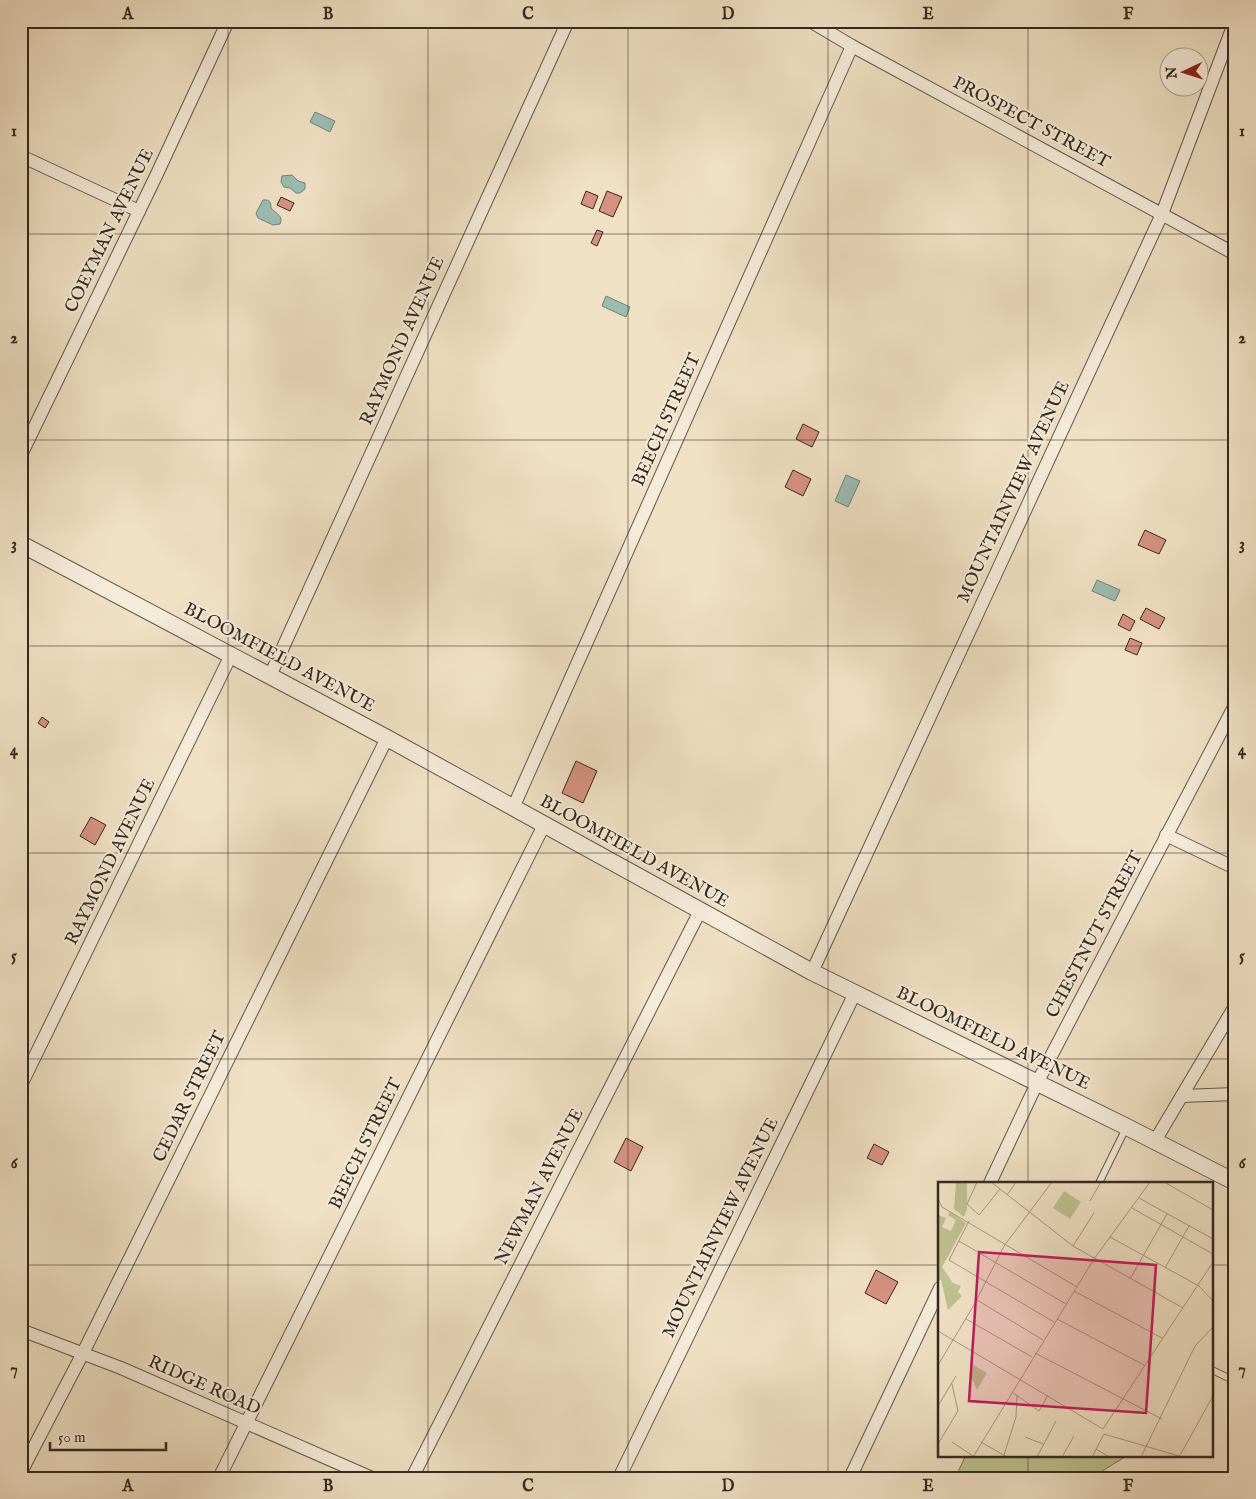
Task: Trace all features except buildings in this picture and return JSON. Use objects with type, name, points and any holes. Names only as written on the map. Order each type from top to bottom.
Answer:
[{"type":"street","name":"COEYMAN AVENUE","points":[[21,455],[228,21]]},
{"type":"street","name":"RAYMOND AVENUE","points":[[270,676],[568,21]]},
{"type":"street","name":"PROSPECT STREET","points":[[810,21],[852,46],[1235,254]]},
{"type":"street","name":"MOUNTAINVIEW AVENUE","points":[[812,972],[1162,214],[1235,21]]},
{"type":"street","name":"BEECH STREET","points":[[513,808],[852,46]]},
{"type":"street","points":[[21,156],[139,211]]},
{"type":"street","name":"BLOOMFIELD AVENUE","points":[[21,544],[387,738],[812,972],[1235,1182]]},
{"type":"street","name":"RAYMOND AVENUE","points":[[21,1085],[232,655]]},
{"type":"street","name":"CHESTNUT STREET","points":[[990,1182],[1037,1083],[1235,705]]},
{"type":"street","name":"CEDAR STREET","points":[[21,1472],[83,1354],[387,738]]},
{"type":"street","name":"BEECH STREET","points":[[219,1478],[544,824]]},
{"type":"street","points":[[1166,835],[1235,868]]},
{"type":"street","name":"NEWMAN AVENUE","points":[[412,1478],[700,911]]},
{"type":"street","name":"MOUNTAINVIEW AVENUE","points":[[619,1478],[855,993]]},
{"type":"street","points":[[1155,1142],[1235,1006]]},
{"type":"street","points":[[1182,1096],[1235,1094]]},
{"type":"street","points":[[850,1478],[938,1292]]},
{"type":"street","name":"RIDGE ROAD","points":[[21,1330],[121,1368],[372,1478]]},
{"type":"lane","points":[[1100,1182],[1127,1127]]},
{"type":"lane","points":[[1214,1371],[1235,1381]]},
{"type":"green space","points":[[966,1456],[1126,1456],[1091,1478],[955,1478]]},
{"type":"water","points":[[315,112],[335,121],[330,132],[310,122]]},
{"type":"water","points":[[292,175],[298,181],[305,183],[305,189],[300,193],[284,187],[281,182],[282,176]]},
{"type":"water","points":[[263,200],[270,202],[271,208],[281,219],[280,224],[273,225],[258,218],[256,213]]},
{"type":"water","points":[[606,296],[630,307],[626,317],[602,306]]},
{"type":"water","points":[[846,475],[860,481],[848,507],[835,501]]},
{"type":"water","points":[[1097,580],[1120,590],[1115,601],[1092,591]]}]
